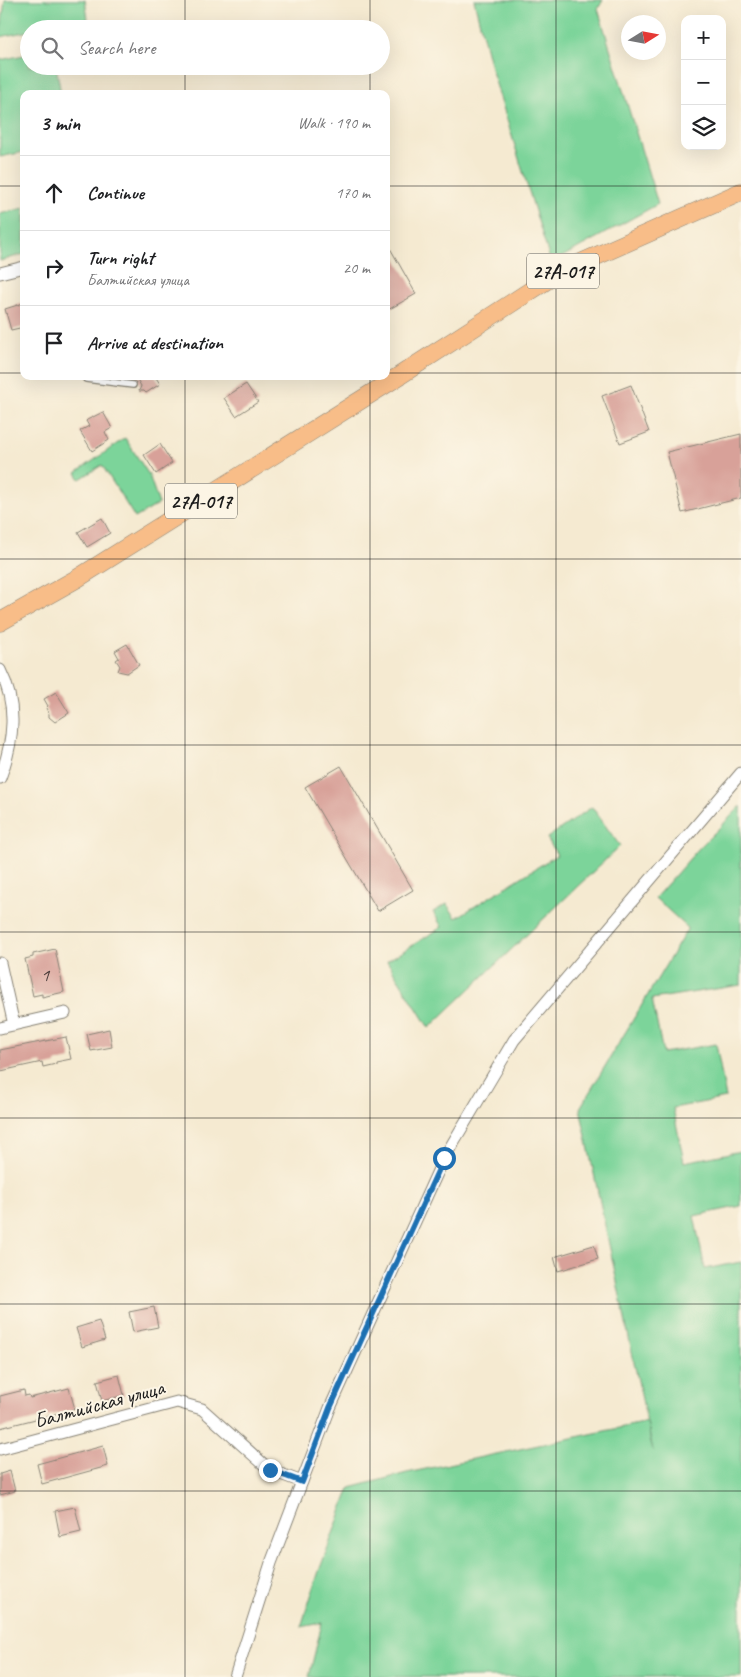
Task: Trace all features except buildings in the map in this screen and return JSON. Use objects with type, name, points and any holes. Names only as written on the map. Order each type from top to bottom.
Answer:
[{"type":"main road","name":"27А-017","points":[[0,622],[78,578],[400,376],[558,273],[741,192]]},
{"type":"street","points":[[0,273],[20,268]]},
{"type":"street","points":[[0,670],[6,682],[12,703],[8,758],[0,778]]},
{"type":"street","points":[[235,1677],[271,1563],[330,1408],[444,1158],[514,1040],[741,773]]},
{"type":"street","points":[[0,963],[14,1025]]},
{"type":"street","points":[[0,1028],[65,1013]]},
{"type":"street","name":"Балтийская улица","points":[[0,1449],[177,1402],[202,1409],[270,1470],[302,1482]]},
{"type":"lane","points":[[94,380],[133,385]]},
{"type":"green space","points":[[5,0],[85,0],[88,19],[20,20],[20,33],[0,37]]},
{"type":"green space","points":[[474,0],[603,0],[598,9],[658,204],[551,263],[491,68]]},
{"type":"green space","points":[[20,56],[20,75],[58,75],[60,90],[20,90],[20,153],[0,157],[0,60]]},
{"type":"green space","points":[[20,209],[20,255],[0,261],[0,214]]},
{"type":"green space","points":[[125,438],[149,475],[159,504],[135,518],[102,465],[80,479],[76,473]]},
{"type":"green space","points":[[741,806],[741,985],[652,999],[663,1053],[716,1044],[726,1098],[673,1108],[684,1162],[741,1151],[741,1206],[694,1216],[705,1269],[741,1262],[741,1677],[309,1677],[322,1623],[301,1627],[319,1571],[350,1488],[407,1473],[647,1422],[580,1108],[688,928],[655,898],[700,847]]},
{"type":"green space","points":[[592,807],[620,846],[429,1028],[387,961],[442,927],[433,912],[447,904],[456,918],[557,855],[547,838]]},
{"type":"route","points":[[270,1470],[302,1482],[330,1408],[444,1158]]}]
